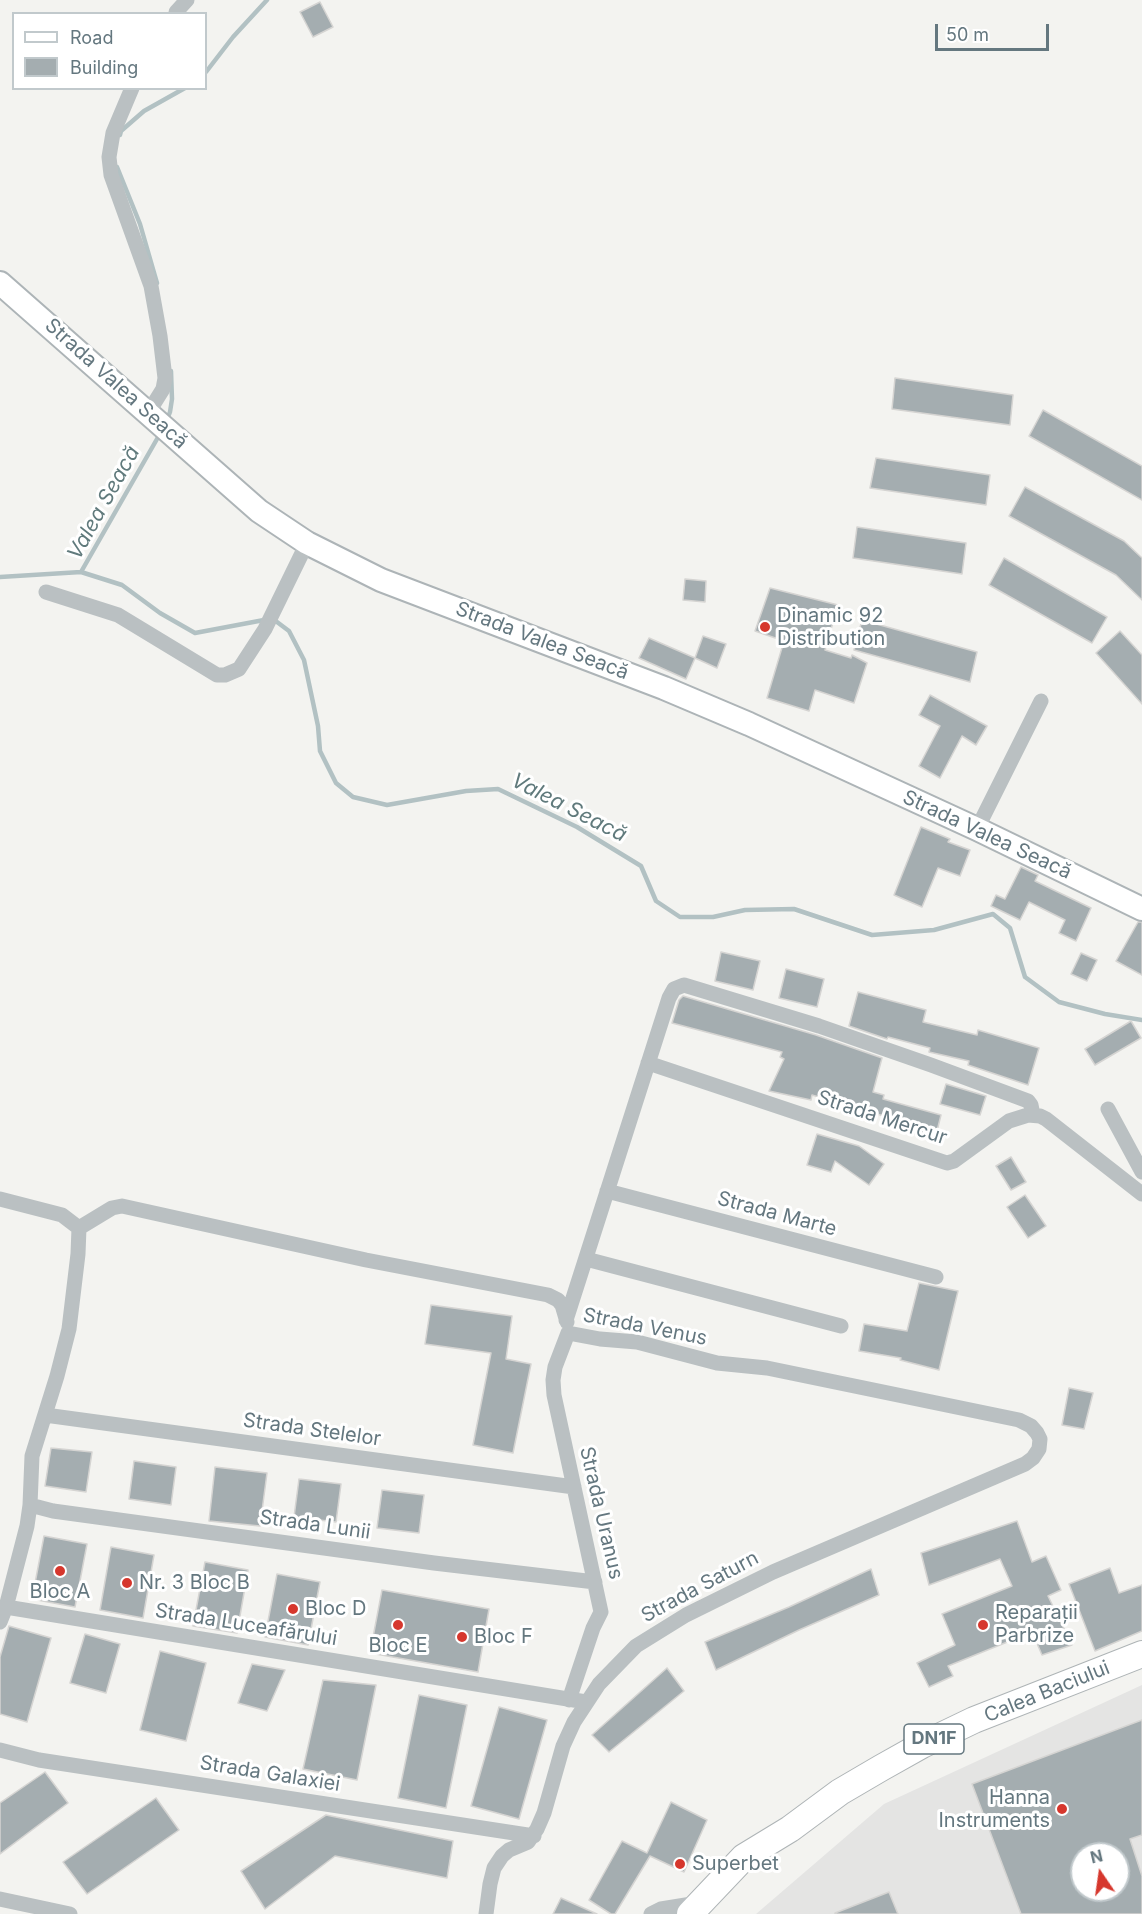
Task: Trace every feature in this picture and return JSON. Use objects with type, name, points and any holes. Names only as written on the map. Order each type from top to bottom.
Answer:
[{"type":"main road","name":"Strada Valea Seacă","points":[[0,283],[259,511],[307,543],[381,580],[664,688],[728,715],[977,829],[1142,909]]},
{"type":"main road","name":"Calea Baciului","points":[[694,1909],[744,1857],[840,1792],[880,1768],[974,1720],[1142,1654]]},
{"type":"street","points":[[131,90],[113,133],[109,157],[111,175],[151,286],[160,336],[165,378],[163,389],[151,415]]},
{"type":"street","points":[[45,592],[118,615],[217,675],[225,675],[239,669],[265,629],[307,543]]},
{"type":"street","points":[[977,829],[1041,701]]},
{"type":"street","name":"Strada Uranus","points":[[569,1700],[593,1628],[601,1612],[556,1406],[553,1380],[586,1259],[669,998],[674,989],[684,985],[819,1026],[1028,1101],[1033,1115]]},
{"type":"street","name":"Strada Mercur","points":[[648,1063],[947,1163],[954,1161],[1009,1121],[1020,1116],[1033,1115]]},
{"type":"street","points":[[1108,1109],[1142,1172]]},
{"type":"street","points":[[1033,1115],[1046,1119],[1142,1194]]},
{"type":"street","name":"Strada Marte","points":[[608,1191],[936,1277]]},
{"type":"street","points":[[0,1199],[62,1215],[79,1228],[69,1329],[32,1456],[30,1505],[17,1569],[0,1622]]},
{"type":"street","name":"Strada Venus","points":[[79,1228],[112,1208],[122,1206],[366,1260],[548,1295],[558,1300],[564,1310],[567,1327],[600,1339],[637,1342],[717,1363],[767,1368],[1019,1420],[1031,1426],[1037,1433],[1040,1439],[1040,1449]]},
{"type":"street","points":[[586,1259],[841,1326]]},
{"type":"street","name":"Strada Stelelor","points":[[45,1415],[574,1487]]},
{"type":"street","name":"Strada Saturn","points":[[534,1836],[544,1813],[563,1746],[574,1722],[599,1683],[636,1646],[686,1615],[773,1572],[1011,1471],[1033,1458],[1040,1449]]},
{"type":"street","name":"Strada Lunii","points":[[30,1505],[53,1511],[434,1563],[595,1582]]},
{"type":"street","name":"Strada Luceafărului","points":[[6,1607],[586,1702]]},
{"type":"street","name":"Strada Galaxiei","points":[[0,1750],[39,1760],[534,1836]]},
{"type":"street","points":[[486,1914],[490,1884],[498,1862],[509,1850],[528,1842],[534,1836]]},
{"type":"street","points":[[0,1899],[70,1914]]},
{"type":"street","points":[[651,1914],[661,1909],[694,1909]]},
{"type":"shaded area","points":[[1142,1685],[1142,1914],[756,1914],[884,1804]]},
{"type":"building","points":[[320,2],[333,27],[313,37],[300,12]]},
{"type":"building","points":[[895,378],[1013,395],[1010,425],[892,409]]},
{"type":"building","points":[[1043,410],[1142,466],[1142,500],[1029,436]]},
{"type":"building","points":[[876,458],[990,475],[986,505],[870,488]]},
{"type":"building","points":[[1025,487],[1124,541],[1142,558],[1142,600],[1116,575],[1009,516]]},
{"type":"building","points":[[857,527],[966,543],[962,574],[853,558]]},
{"type":"building","points":[[1004,558],[1107,617],[1092,643],[989,585]]},
{"type":"building","points":[[685,579],[706,581],[705,602],[683,600]]},
{"type":"building","points":[[770,588],[838,605],[825,650],[851,658],[852,655],[867,663],[854,703],[815,690],[809,711],[767,698],[784,641],[755,631]]},
{"type":"building","points":[[862,620],[977,652],[970,682],[854,650]]},
{"type":"building","points":[[1120,631],[1142,655],[1142,704],[1096,653]]},
{"type":"building","points":[[703,636],[726,644],[717,668],[695,658]]},
{"type":"building","points":[[649,638],[695,658],[686,679],[639,658]]},
{"type":"building","points":[[930,695],[987,726],[976,745],[962,736],[940,778],[919,766],[940,726],[919,715]]},
{"type":"building","points":[[921,827],[950,839],[948,842],[970,850],[960,876],[938,868],[922,907],[894,895]]},
{"type":"building","points":[[1021,867],[1038,875],[1035,881],[1091,908],[1076,941],[1059,933],[1065,920],[1029,902],[1020,920],[991,906],[996,895],[1005,899]]},
{"type":"building","points":[[1138,922],[1142,922],[1142,975],[1116,961]]},
{"type":"building","points":[[721,952],[760,961],[753,990],[715,981]]},
{"type":"building","points":[[1081,953],[1097,960],[1087,981],[1071,974]]},
{"type":"building","points":[[786,969],[824,979],[817,1007],[779,998]]},
{"type":"building","points":[[858,992],[926,1010],[923,1022],[977,1035],[978,1030],[1039,1048],[1028,1085],[968,1065],[969,1061],[929,1052],[930,1048],[888,1037],[887,1039],[849,1026]]},
{"type":"building","points":[[683,996],[816,1035],[882,1058],[873,1092],[884,1095],[883,1099],[941,1115],[935,1139],[892,1128],[894,1119],[812,1095],[811,1100],[769,1091],[784,1059],[780,1057],[782,1052],[672,1023],[679,1000]]},
{"type":"building","points":[[1131,1021],[1141,1038],[1095,1065],[1085,1049]]},
{"type":"building","points":[[946,1084],[986,1096],[980,1115],[940,1104]]},
{"type":"building","points":[[817,1134],[859,1146],[884,1164],[869,1185],[835,1161],[831,1172],[807,1165]]},
{"type":"building","points":[[1011,1157],[1026,1182],[1011,1190],[996,1166]]},
{"type":"building","points":[[1025,1195],[1046,1226],[1028,1238],[1007,1207]]},
{"type":"building","points":[[919,1283],[958,1291],[939,1370],[900,1360],[901,1358],[859,1351],[864,1324],[907,1331]]},
{"type":"building","points":[[431,1305],[512,1316],[506,1359],[531,1364],[513,1453],[473,1445],[491,1353],[425,1344]]},
{"type":"building","points":[[1069,1388],[1093,1393],[1084,1429],[1062,1425]]},
{"type":"building","points":[[51,1448],[92,1452],[86,1492],[45,1486]]},
{"type":"building","points":[[134,1461],[176,1467],[171,1505],[129,1499]]},
{"type":"building","points":[[215,1467],[267,1473],[260,1526],[209,1521]]},
{"type":"building","points":[[299,1479],[341,1484],[336,1522],[294,1517]]},
{"type":"building","points":[[382,1490],[424,1495],[419,1533],[377,1528]]},
{"type":"building","points":[[1017,1521],[1032,1562],[1046,1556],[1061,1590],[1048,1596],[1072,1645],[1042,1655],[1032,1632],[948,1666],[953,1676],[929,1687],[917,1663],[955,1645],[942,1614],[1012,1586],[1000,1559],[929,1585],[921,1553]]},
{"type":"building","name":"Bloc A","points":[[44,1536],[87,1544],[75,1607],[32,1599]]},
{"type":"building","name":"Nr. 3 Bloc B","points":[[111,1547],[154,1555],[143,1618],[100,1610]]},
{"type":"building","points":[[205,1562],[248,1570],[237,1633],[193,1626]]},
{"type":"building","points":[[1110,1568],[1119,1593],[1142,1585],[1142,1631],[1095,1651],[1069,1584]]},
{"type":"building","points":[[871,1569],[879,1595],[716,1670],[705,1642]]},
{"type":"building","name":"Bloc D","points":[[277,1574],[320,1582],[308,1645],[265,1637]]},
{"type":"building","points":[[382,1590],[489,1609],[478,1672],[370,1653]]},
{"type":"building","points":[[9,1626],[51,1638],[27,1722],[0,1714],[0,1657]]},
{"type":"building","points":[[85,1634],[120,1644],[106,1693],[70,1683]]},
{"type":"building","points":[[160,1651],[206,1663],[186,1741],[140,1730]]},
{"type":"building","points":[[252,1664],[285,1670],[267,1711],[238,1703]]},
{"type":"building","points":[[667,1668],[684,1691],[609,1752],[592,1735]]},
{"type":"building","points":[[323,1680],[376,1685],[357,1780],[303,1769]]},
{"type":"building","points":[[419,1695],[467,1705],[446,1808],[398,1798]]},
{"type":"building","points":[[499,1707],[547,1720],[519,1819],[471,1806]]},
{"type":"building","name":"Hanna Instruments","points":[[1142,1720],[1142,1835],[1130,1839],[1142,1876],[1142,1914],[1021,1914],[972,1784]]},
{"type":"building","points":[[45,1772],[68,1803],[0,1854],[0,1803]]},
{"type":"building","points":[[156,1798],[179,1830],[87,1894],[63,1862]]},
{"type":"building","points":[[671,1802],[707,1820],[684,1872],[650,1856],[615,1914],[611,1914],[589,1900],[622,1841],[647,1853]]},
{"type":"building","points":[[326,1815],[453,1841],[447,1878],[335,1856],[265,1909],[241,1871]]},
{"type":"building","points":[[889,1892],[898,1914],[835,1914],[835,1913]]},
{"type":"building","points":[[561,1898],[597,1914],[553,1914]]},
{"type":"waterway","name":"Valea Seacă","points":[[207,71],[233,37],[267,0]]},
{"type":"waterway","name":"Valea Seacă","points":[[120,135],[121,131],[144,111],[181,90]]},
{"type":"waterway","name":"Valea Seacă","points":[[117,167],[140,224],[157,283]]},
{"type":"waterway","name":"Valea Seacă","points":[[166,422],[172,399],[171,371]]},
{"type":"waterway","name":"Valea Seacă","points":[[81,572],[161,432]]},
{"type":"waterway","name":"Valea Seacă","points":[[0,577],[81,572],[122,585],[160,613],[195,633],[264,620]]},
{"type":"waterway","name":"Valea Seacă","points":[[273,619],[289,631],[304,660],[318,726],[320,751],[336,783],[353,797],[387,805],[466,791],[498,789],[577,827],[641,866],[656,901],[680,917],[713,917],[745,910],[794,909],[872,935],[934,930],[993,914],[1010,928],[1025,977],[1059,1002],[1105,1014],[1142,1020]]},
{"type":"place","name":"Dinamic 92 Distribution","points":[[765,627]]},
{"type":"place","name":"Bloc A","points":[[60,1571]]},
{"type":"place","name":"Nr. 3 Bloc B","points":[[127,1583]]},
{"type":"place","name":"Bloc D","points":[[293,1609]]},
{"type":"place","name":"Bloc E","points":[[398,1625]]},
{"type":"place","name":"Reparații Parbrize","points":[[983,1625]]},
{"type":"place","name":"Bloc F","points":[[462,1637]]},
{"type":"place","name":"Hanna Instruments","points":[[1062,1809]]},
{"type":"place","name":"Superbet","points":[[680,1864]]}]
